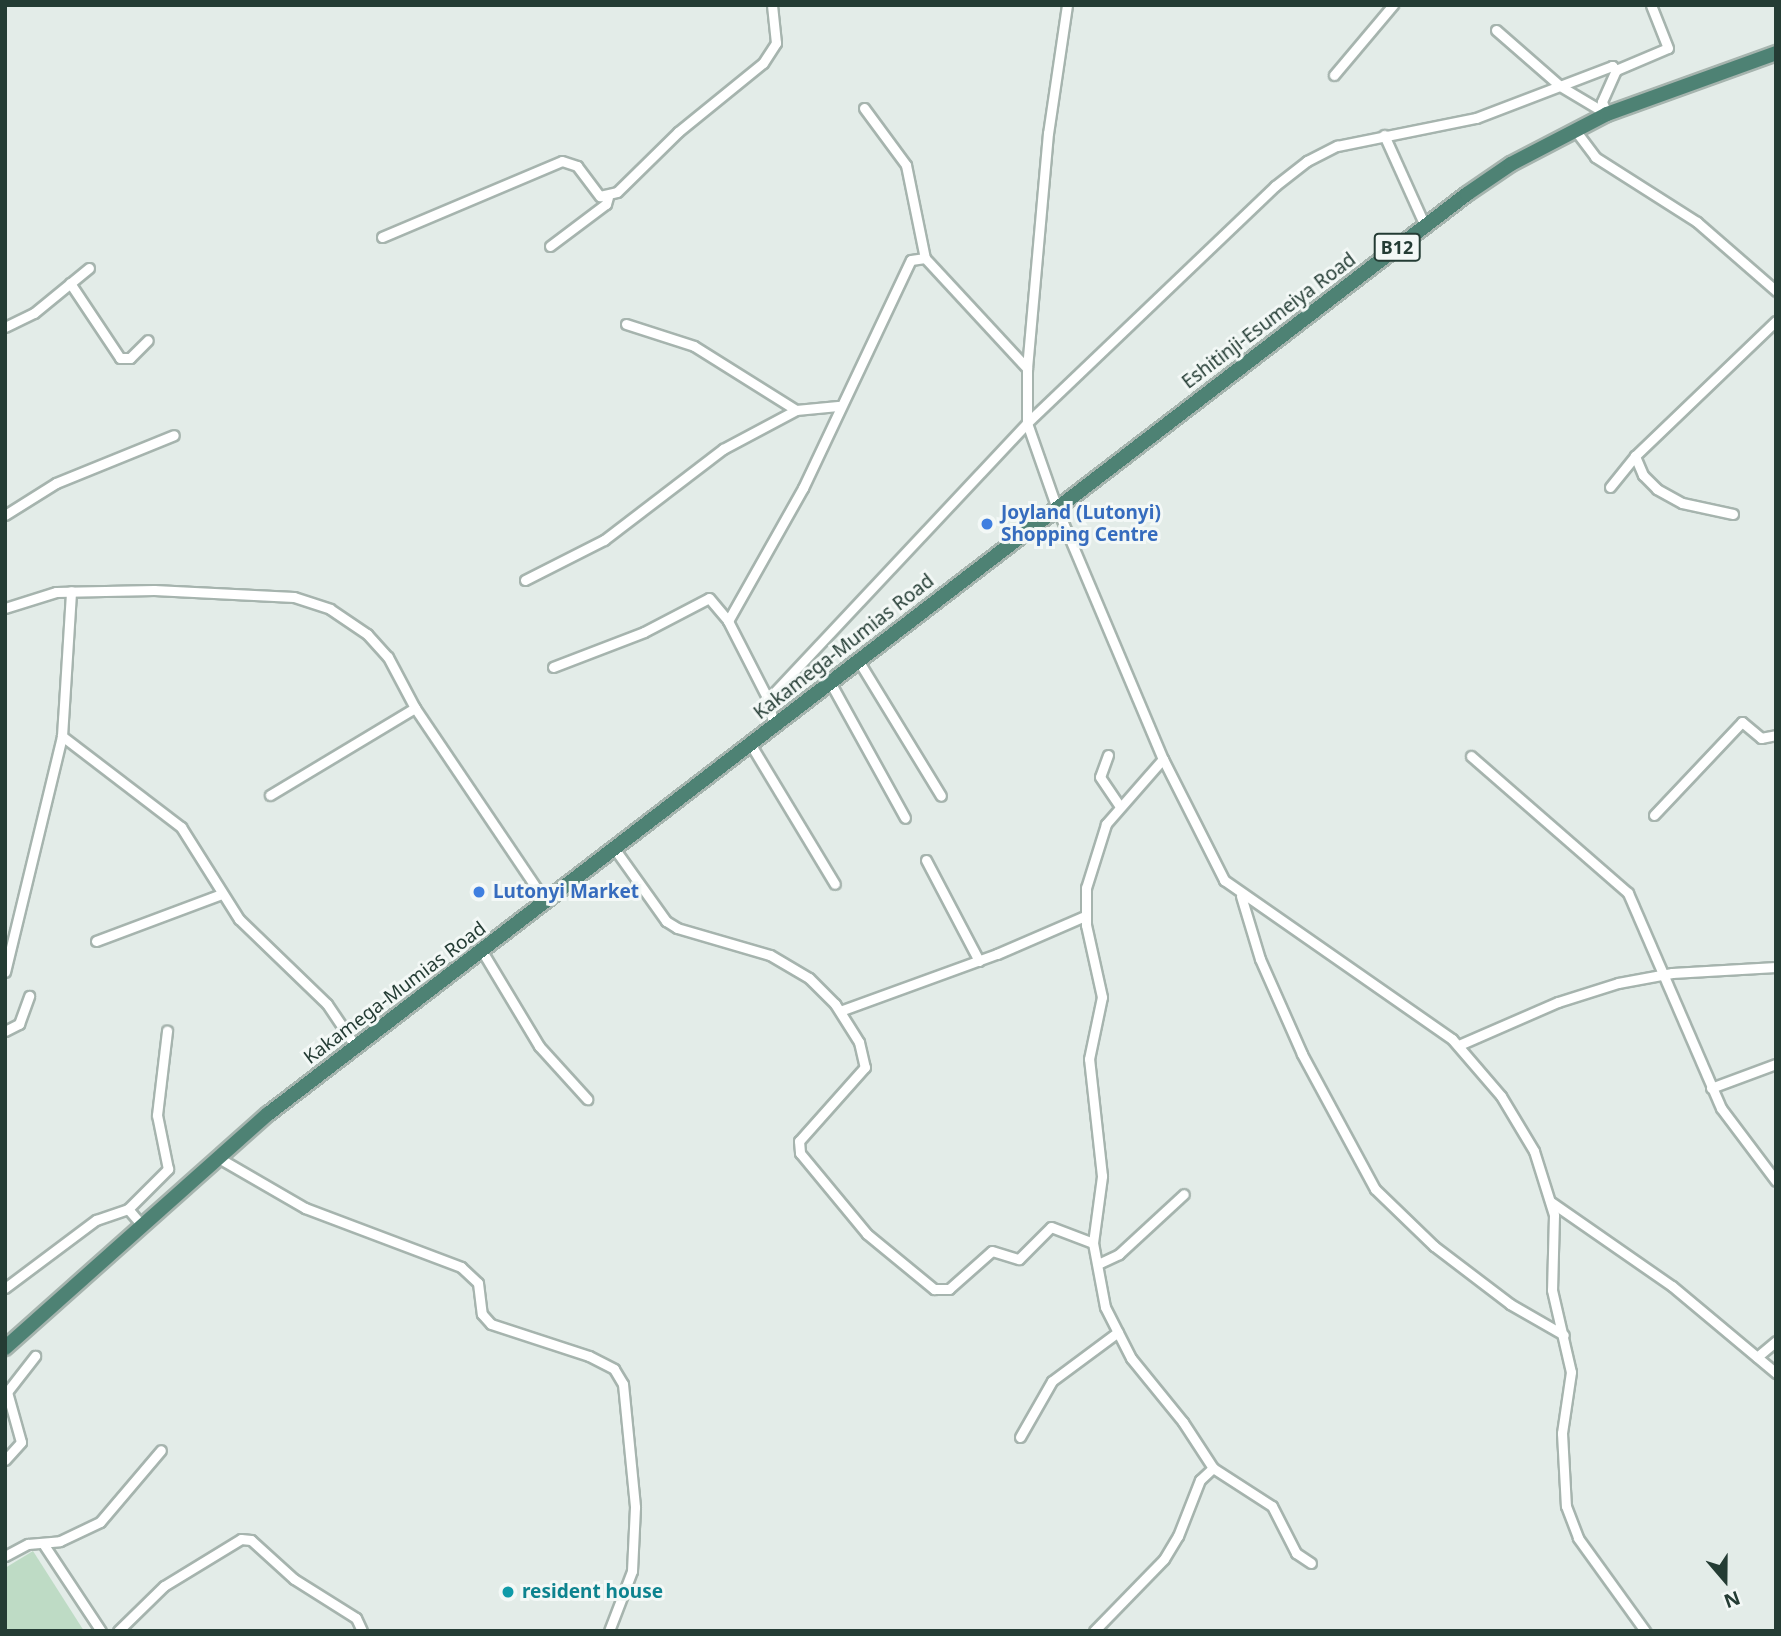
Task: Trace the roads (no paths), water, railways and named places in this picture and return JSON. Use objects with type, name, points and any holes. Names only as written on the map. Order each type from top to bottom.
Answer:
[{"type":"highway","name":"Eshitinji-Esumeiya Road","points":[[1056,506],[1425,226],[1511,164],[1608,114],[1776,53]]},
{"type":"highway","name":"Kakamega-Mumias Road","points":[[5,1348],[217,1157],[1056,506]]},
{"type":"street","points":[[550,246],[606,204],[608,197],[764,63],[776,43],[772,5]]},
{"type":"street","points":[[1067,5],[1048,133],[1027,368],[1027,424],[1056,506],[1163,759],[1221,876],[1241,896],[1427,1018],[1459,1045],[1521,1126],[1551,1202],[1556,1249],[1552,1290],[1571,1372],[1561,1476],[1570,1521],[1594,1563],[1645,1631]]},
{"type":"street","points":[[1334,75],[1393,5]]},
{"type":"street","points":[[1608,114],[1604,92],[1616,70],[1668,48],[1651,5]]},
{"type":"street","points":[[1496,30],[1560,86],[1608,114]]},
{"type":"street","points":[[768,699],[1027,424],[1275,186],[1307,161],[1337,146],[1476,118],[1609,66],[1616,70]]},
{"type":"street","points":[[864,108],[906,165],[925,258]]},
{"type":"street","points":[[1575,130],[1595,157],[1697,222],[1776,291]]},
{"type":"street","points":[[1384,135],[1425,226]]},
{"type":"street","points":[[382,237],[562,160],[577,166],[595,192],[608,197]]},
{"type":"street","points":[[727,621],[803,488],[838,407],[869,354],[907,264],[919,256],[925,258],[1027,368]]},
{"type":"street","points":[[5,327],[34,313],[89,268]]},
{"type":"street","points":[[70,283],[120,358],[130,358],[148,340]]},
{"type":"street","points":[[1610,487],[1635,456],[1776,321]]},
{"type":"street","points":[[626,324],[694,346],[796,410]]},
{"type":"street","points":[[524,579],[604,540],[723,449],[796,410],[838,407]]},
{"type":"street","points":[[5,515],[56,483],[173,435]]},
{"type":"street","points":[[1635,456],[1643,475],[1657,489],[1682,503],[1733,514]]},
{"type":"street","points":[[5,972],[62,736],[71,591]]},
{"type":"street","points":[[5,608],[71,591],[269,595],[330,609],[367,634],[388,657],[415,708],[546,902]]},
{"type":"street","points":[[553,667],[644,632],[709,598],[727,621],[768,699],[774,727]]},
{"type":"street","points":[[858,660],[941,796]]},
{"type":"street","points":[[830,682],[905,818]]},
{"type":"street","points":[[270,795],[415,708]]},
{"type":"street","points":[[1654,816],[1742,722],[1761,738],[1776,735]]},
{"type":"street","points":[[62,736],[181,827],[222,894],[250,931],[327,1004],[356,1047]]},
{"type":"street","points":[[751,745],[835,884]]},
{"type":"street","points":[[1108,755],[1100,777],[1119,807]]},
{"type":"street","points":[[1471,756],[1628,893],[1665,974],[1711,1088],[1776,1181]]},
{"type":"street","points":[[1163,759],[1106,824],[1091,861],[1085,916],[1102,997],[1089,1059],[1102,1175],[1093,1243],[1105,1307],[1131,1358],[1183,1422],[1213,1468],[1272,1506],[1296,1553],[1311,1563]]},
{"type":"street","points":[[614,848],[666,921],[677,928],[771,955],[809,978],[840,1011],[859,1042],[865,1066],[806,1130],[799,1147],[803,1160],[867,1234],[942,1292],[989,1252],[1014,1260],[1024,1256],[1051,1227],[1093,1243]]},
{"type":"street","points":[[926,860],[979,961]]},
{"type":"street","points":[[96,941],[222,894]]},
{"type":"street","points":[[1241,896],[1260,959],[1287,1022],[1375,1189],[1434,1246],[1510,1304],[1564,1335]]},
{"type":"street","points":[[840,1011],[979,961],[1085,916]]},
{"type":"street","points":[[482,951],[539,1046],[587,1099]]},
{"type":"street","points":[[1459,1045],[1559,1002],[1618,983],[1665,974],[1776,967]]},
{"type":"street","points":[[5,1031],[19,1024],[29,996]]},
{"type":"street","points":[[5,1288],[96,1220],[128,1209],[168,1170],[157,1115],[167,1031]]},
{"type":"street","points":[[1711,1088],[1776,1064]]},
{"type":"street","points":[[217,1157],[305,1208],[461,1267],[478,1283],[482,1314],[491,1324],[589,1356],[614,1369],[623,1384],[635,1507],[632,1571],[609,1631]]},
{"type":"street","points":[[1098,1264],[1119,1254],[1184,1194]]},
{"type":"street","points":[[1551,1202],[1672,1286],[1776,1373]]},
{"type":"street","points":[[128,1209],[141,1224]]},
{"type":"street","points":[[1020,1437],[1052,1381],[1118,1332]]},
{"type":"street","points":[[1757,1357],[1776,1341]]},
{"type":"street","points":[[5,1460],[21,1442],[7,1392],[35,1356]]},
{"type":"street","points":[[5,1556],[28,1544],[44,1545],[100,1522],[161,1450]]},
{"type":"street","points":[[1094,1631],[1164,1559],[1178,1536],[1200,1480],[1213,1468]]},
{"type":"street","points":[[118,1631],[164,1586],[241,1539],[251,1540],[294,1580],[356,1618],[362,1631]]},
{"type":"street","points":[[44,1545],[101,1631]]},
{"type":"place","name":"Joyland (Lutonyi) Shopping Centre","points":[[987,524]]},
{"type":"place","name":"Lutonyi Market","points":[[479,892]]},
{"type":"place","name":"resident house","points":[[508,1592]]}]
